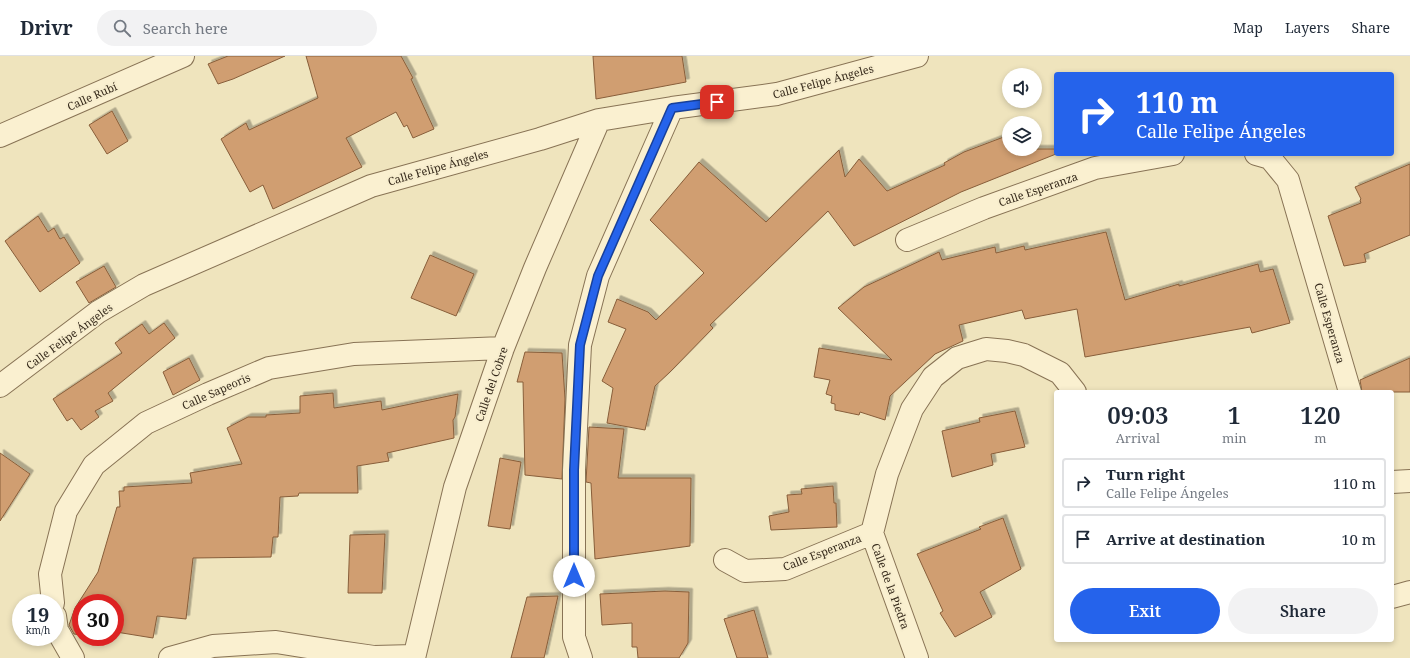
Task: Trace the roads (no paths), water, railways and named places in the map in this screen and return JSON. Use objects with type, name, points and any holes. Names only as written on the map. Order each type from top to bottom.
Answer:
[{"type":"street","name":"Calle Rubí","points":[[0,136],[183,56]]},
{"type":"street","name":"Calle Felipe Ángeles","points":[[0,386],[98,312],[144,285],[371,186],[540,139],[599,120],[672,108],[777,94],[917,56]]},
{"type":"street","points":[[581,658],[574,638],[574,470],[580,345],[598,276],[672,108]]},
{"type":"street","name":"Calle del Cobre","points":[[414,657],[455,487],[503,348],[535,268],[599,120]]},
{"type":"street","name":"Calle Esperanza","points":[[907,240],[984,208],[1095,168],[1159,156]]},
{"type":"street","name":"Calle Esperanza","points":[[1263,156],[1270,158],[1288,180],[1349,390]]},
{"type":"street","name":"Calle Sapeoris","points":[[52,594],[50,574],[66,511],[94,465],[146,423],[269,368],[354,354],[503,348]]},
{"type":"street","name":"Calle de la Piedra","points":[[917,658],[872,533],[887,474],[912,409],[934,377],[958,358],[986,348],[1024,355],[1060,373],[1073,390]]},
{"type":"street","points":[[1394,482],[1410,481]]},
{"type":"street","name":"Calle Esperanza","points":[[725,560],[745,571],[785,569],[872,533]]},
{"type":"street","points":[[1394,596],[1410,592]]},
{"type":"street","points":[[64,642],[73,658]]},
{"type":"street","points":[[170,658],[213,646],[276,642],[374,657],[414,657]]}]
